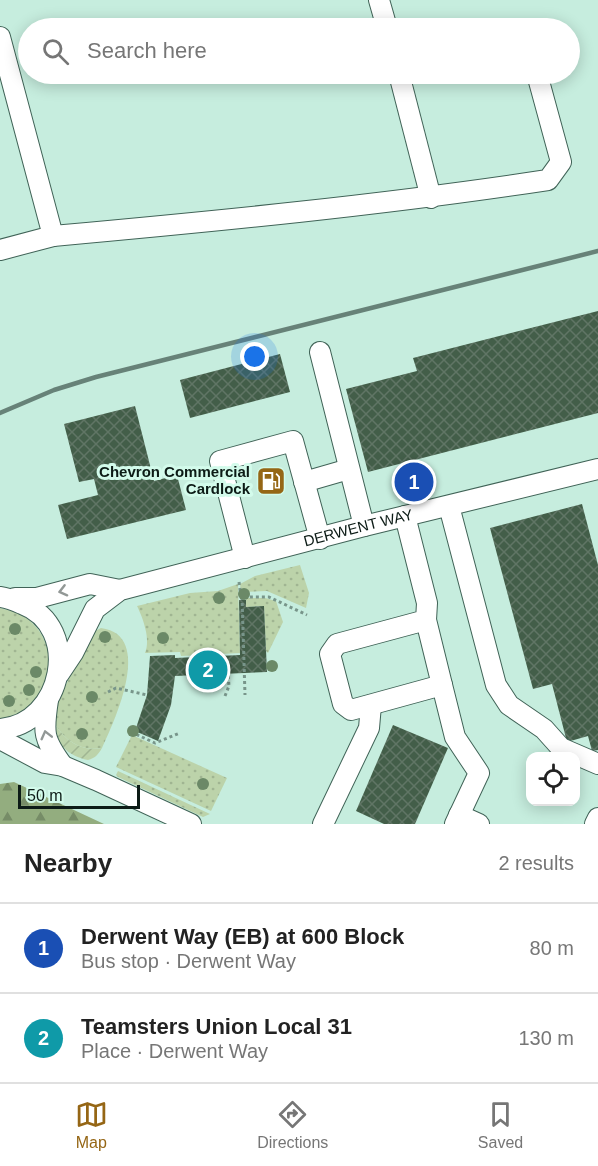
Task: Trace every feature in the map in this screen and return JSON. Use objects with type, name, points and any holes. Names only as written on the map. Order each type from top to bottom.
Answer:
[{"type":"street","points":[[379,0],[384,18]]},
{"type":"street","points":[[0,37],[53,236]]},
{"type":"street","points":[[402,84],[431,198]]},
{"type":"street","points":[[0,250],[53,236],[431,198],[548,180],[561,162],[540,84]]},
{"type":"street","points":[[320,352],[364,526]]},
{"type":"street","points":[[245,558],[219,461],[294,441],[320,539]]},
{"type":"street","points":[[304,482],[350,469]]},
{"type":"street","name":"DERWENT WAY","points":[[48,700],[59,674],[73,653],[94,609],[120,590],[364,526],[598,469]]},
{"type":"street","points":[[449,506],[496,685],[509,705],[544,729],[561,748],[598,764]]},
{"type":"street","points":[[405,516],[427,603],[426,620],[455,737],[479,773],[457,820],[479,824]]},
{"type":"street","name":"DERWENT WAY","points":[[3,598],[36,598],[90,584],[120,590]]},
{"type":"street","points":[[3,598],[30,607],[48,624],[58,646],[59,674]]},
{"type":"street","points":[[426,620],[337,644],[330,654],[343,704],[351,710],[442,685]]},
{"type":"street","points":[[0,729],[10,728],[30,718],[48,700]]},
{"type":"street","points":[[48,700],[44,726],[47,740],[63,766]]},
{"type":"street","points":[[323,824],[369,728],[371,705]]},
{"type":"street","points":[[0,739],[45,763],[63,766],[191,824]]},
{"type":"street","points":[[595,824],[598,818]]},
{"type":"path","points":[[239,582],[242,597],[245,695]]},
{"type":"path","points":[[242,597],[269,597],[308,615]]},
{"type":"path","points":[[225,696],[229,686],[228,673]]},
{"type":"path","points":[[108,692],[116,688],[147,695]]},
{"type":"path","points":[[131,732],[155,743],[180,733]]},
{"type":"green space","points":[[300,565],[309,593],[306,608],[267,591],[241,592],[240,584],[255,576]]},
{"type":"green space","points":[[238,584],[240,653],[181,656],[180,652],[145,653],[147,636],[137,606],[190,593],[218,591]]},
{"type":"green space","points":[[246,598],[265,598],[276,601],[283,622],[268,653],[266,651],[264,606],[246,607]]},
{"type":"green space","points":[[0,608],[18,613],[39,631],[49,655],[49,668],[42,693],[33,704],[22,712],[0,719]]},
{"type":"green space","points":[[101,628],[117,634],[126,646],[128,662],[126,681],[115,719],[102,748],[94,749],[73,743],[62,734],[53,721],[58,701],[91,633]]},
{"type":"green space","points":[[53,721],[62,734],[73,743],[87,748],[102,748],[96,756],[88,760],[68,752],[56,736]]},
{"type":"green space","points":[[132,735],[227,778],[211,811],[116,767]]},
{"type":"green space","points":[[118,771],[210,814],[203,817],[118,777],[116,775]]},
{"type":"green space","points":[[14,782],[104,824],[0,824],[0,784]]},
{"type":"building","points":[[598,311],[598,413],[368,472],[346,389],[417,371],[413,358]]},
{"type":"building","points":[[280,354],[290,392],[190,418],[180,380]]},
{"type":"building","points":[[135,406],[154,481],[177,475],[186,510],[67,539],[58,505],[98,495],[94,479],[79,482],[64,424]]},
{"type":"building","points":[[582,504],[598,565],[598,750],[592,751],[588,736],[567,742],[552,684],[533,689],[490,528]]},
{"type":"building","points":[[239,600],[246,600],[246,607],[264,606],[267,672],[175,676],[171,705],[158,741],[135,731],[147,695],[150,656],[175,655],[175,658],[240,655]]},
{"type":"building","points":[[393,725],[448,748],[415,824],[384,824],[356,811]]},
{"type":"railway","points":[[0,413],[54,390],[96,377],[598,251]]},
{"type":"place","name":"Chevron Commercial Cardlock","points":[[271,481]]},
{"type":"place","name":"Derwent Way (EB) at 600 Block","points":[[414,482]]},
{"type":"place","name":"Teamsters Union Local 31","points":[[208,670]]}]
